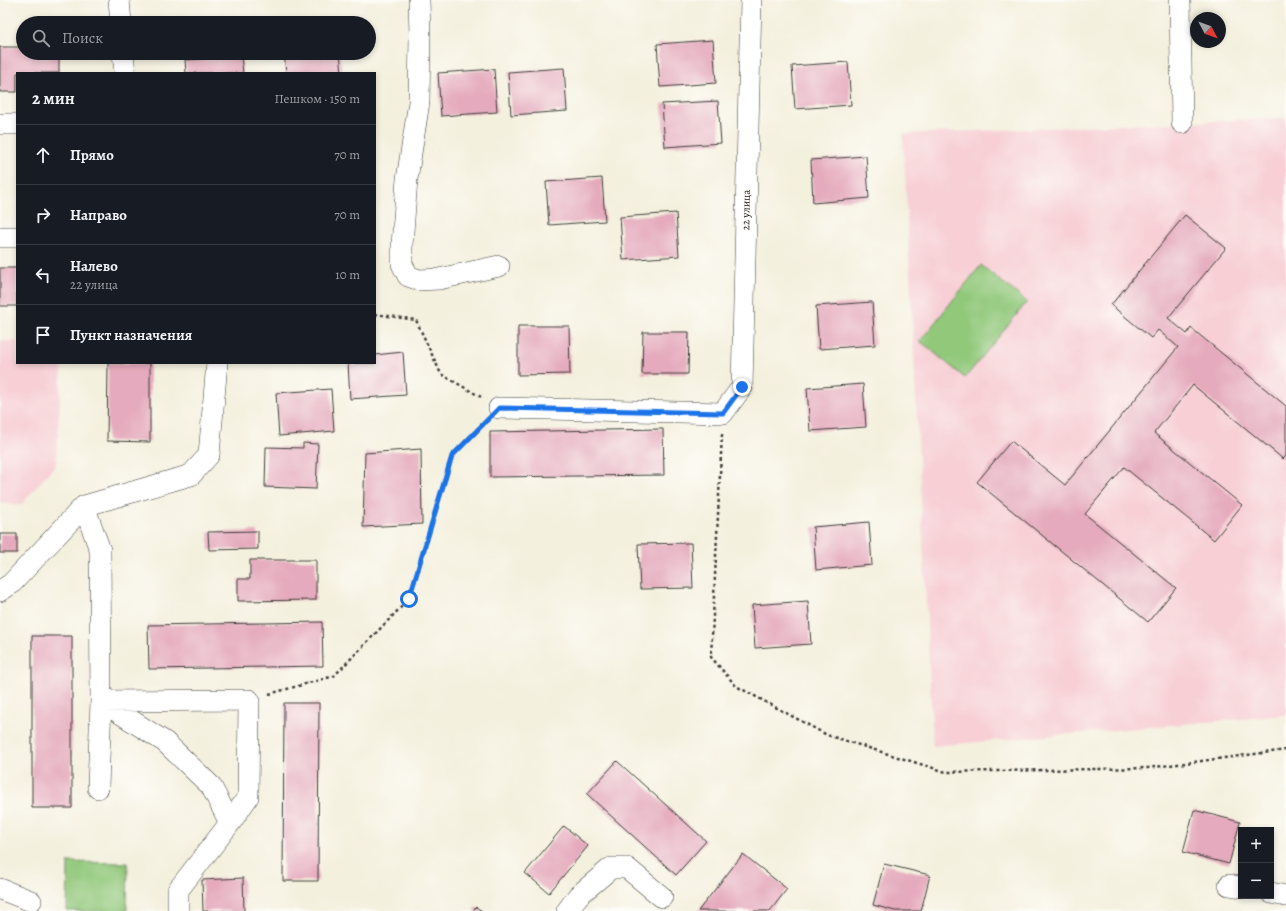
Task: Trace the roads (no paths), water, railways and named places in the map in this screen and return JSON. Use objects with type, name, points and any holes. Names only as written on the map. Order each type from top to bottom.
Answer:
[{"type":"street","points":[[119,0],[120,16]]},
{"type":"street","points":[[419,0],[420,35],[418,102],[407,178],[402,264],[408,276],[419,280],[439,279],[499,266]]},
{"type":"street","name":"22 улица","points":[[499,408],[723,413],[742,387],[751,0]]},
{"type":"street","points":[[1180,0],[1182,123]]},
{"type":"street","points":[[124,60],[125,72]]},
{"type":"street","points":[[0,124],[16,124]]},
{"type":"street","points":[[0,237],[16,237]]},
{"type":"street","points":[[0,591],[11,584],[84,506],[191,475],[209,455],[217,364]]},
{"type":"street","points":[[84,506],[100,550],[101,701],[98,788]]},
{"type":"street","points":[[101,701],[248,700],[248,797],[230,823],[178,890],[178,911]]},
{"type":"street","points":[[101,701],[165,742],[211,786],[230,823]]},
{"type":"street","points":[[567,911],[578,896],[611,868],[628,868],[662,897]]},
{"type":"street","points":[[0,889],[31,901]]},
{"type":"street","points":[[1274,894],[1286,896]]}]
